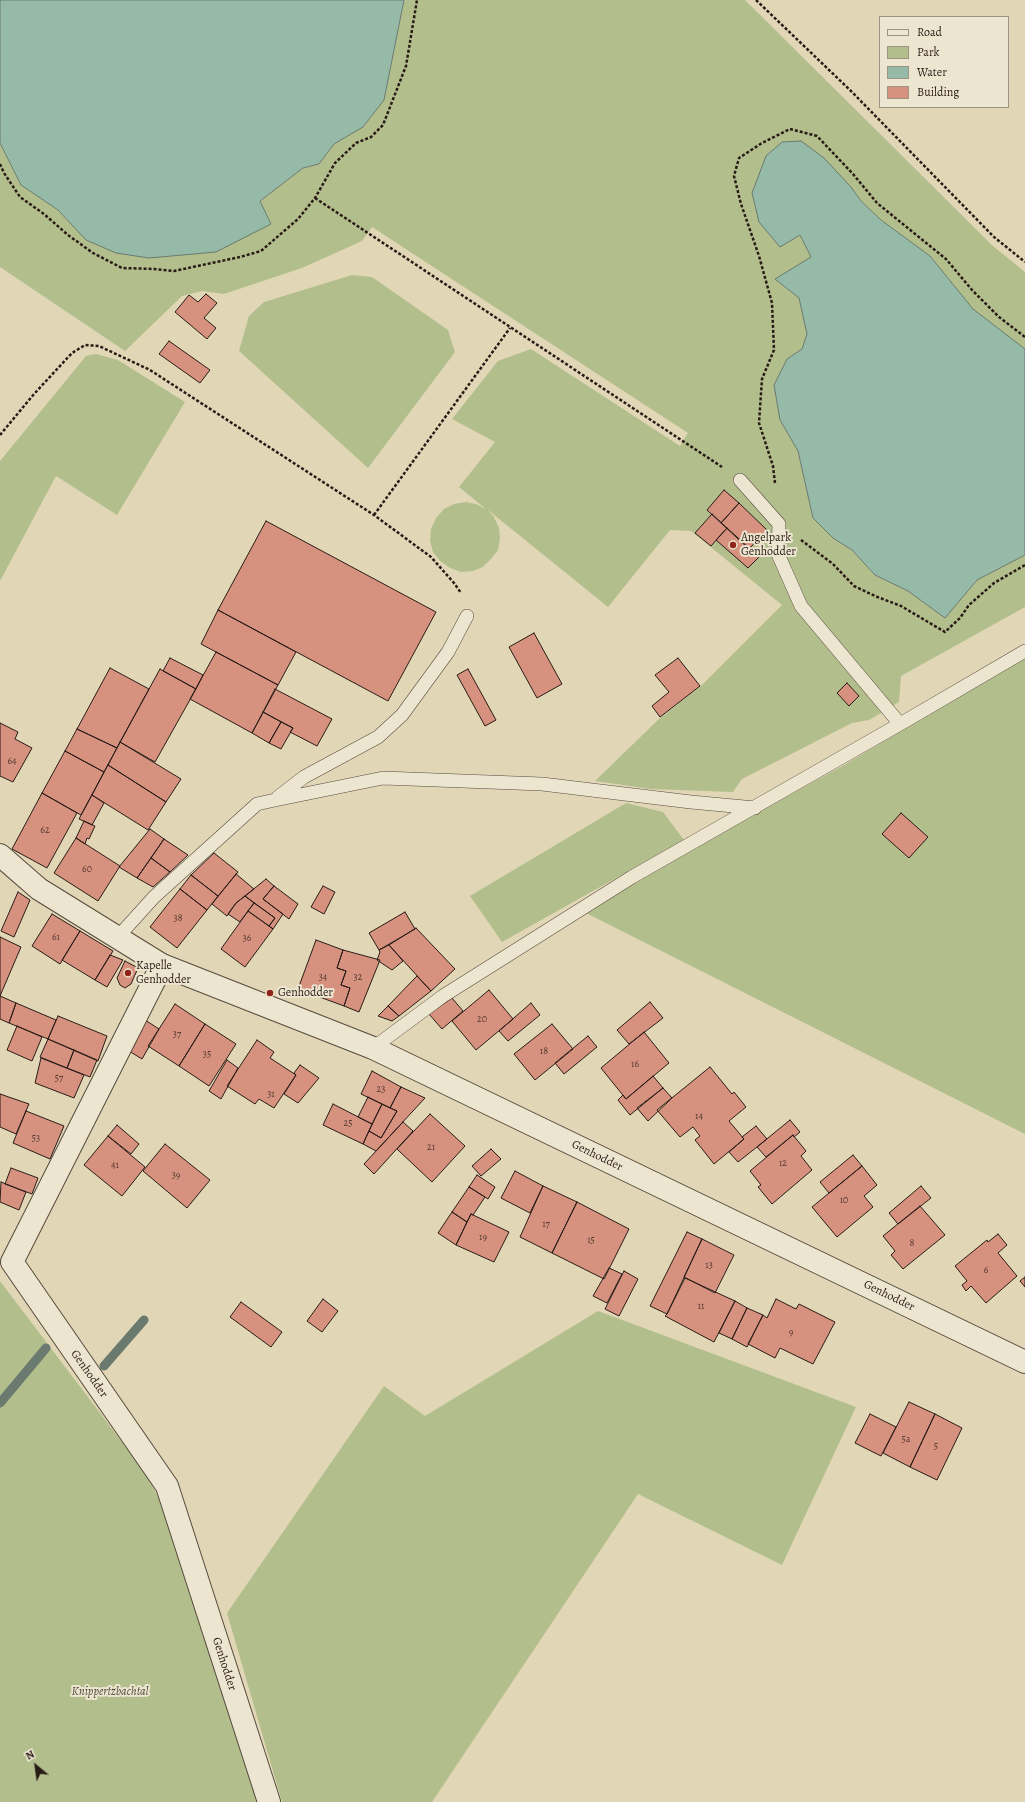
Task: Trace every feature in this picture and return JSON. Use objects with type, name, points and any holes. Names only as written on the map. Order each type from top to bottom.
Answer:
[{"type":"street","name":"Genhodder","points":[[0,855],[39,889],[162,965],[373,1048],[1025,1362]]},
{"type":"street","name":"Genhodder","points":[[162,965],[6,1261],[167,1486],[269,1802]]},
{"type":"lane","points":[[740,480],[780,524],[778,554],[801,606],[900,724]]},
{"type":"lane","points":[[275,800],[304,777],[378,737],[397,720],[424,687],[448,652],[467,616]]},
{"type":"lane","points":[[373,1048],[443,996],[632,877],[755,808],[1025,651]]},
{"type":"lane","points":[[117,938],[154,898],[257,804],[275,800],[383,778],[542,784],[691,802],[755,808]]},
{"type":"path","points":[[0,164],[4,173],[20,197],[93,253],[122,268],[174,271],[261,251],[298,219],[315,198],[335,163],[356,143],[371,137],[383,125],[406,66],[417,0]]},
{"type":"path","points":[[756,0],[851,92],[994,237],[1025,262]]},
{"type":"path","points":[[1025,337],[999,318],[972,290],[946,258],[877,203],[853,174],[817,136],[790,129],[762,143],[739,158],[734,176],[741,204],[759,256],[772,303],[774,350],[762,379],[759,423],[773,466],[780,524],[833,564],[854,586],[901,606],[945,632],[960,618],[969,604],[994,582],[1025,565]]},
{"type":"path","points":[[315,198],[510,328],[674,434],[740,480]]},
{"type":"path","points":[[374,514],[510,328]]},
{"type":"path","points":[[0,435],[34,394],[72,353],[85,345],[99,346],[150,370],[374,514],[431,557],[454,583],[466,601],[467,616]]},
{"type":"green space","points":[[404,0],[745,0],[993,246],[1025,272],[1025,349],[973,309],[930,256],[881,220],[861,201],[851,187],[842,179],[800,235],[811,257],[799,298],[807,334],[802,349],[787,359],[780,420],[798,451],[813,518],[833,538],[852,550],[875,575],[908,591],[945,618],[977,580],[1025,555],[1025,607],[901,676],[899,702],[869,720],[852,723],[742,779],[733,792],[650,789],[595,781],[660,718],[702,685],[782,605],[691,531],[670,530],[608,607],[488,510],[494,517],[499,528],[500,538],[498,550],[483,567],[473,571],[461,572],[450,568],[440,561],[433,552],[430,541],[431,529],[436,518],[444,509],[454,504],[466,502],[476,504],[486,509],[459,487],[495,442],[452,419],[498,361],[531,349],[680,446],[688,433],[372,227],[362,241],[302,268],[224,294],[202,291],[182,296],[125,351],[0,267],[0,143],[21,185],[58,210],[86,240],[271,224],[260,201],[303,168],[319,164],[334,144],[363,127],[384,100]]},
{"type":"green space","points":[[352,275],[372,277],[448,330],[455,352],[368,468],[239,351],[249,316],[264,302]]},
{"type":"green space","points":[[96,354],[118,360],[185,402],[117,515],[56,476],[0,581],[0,461],[86,356]]},
{"type":"green space","points":[[1025,657],[1025,1134],[586,913],[695,847],[846,764]]},
{"type":"green space","points":[[626,803],[663,812],[684,840],[502,942],[470,896]]},
{"type":"green space","name":"Knippertzbachtal","points":[[0,1281],[147,1475],[172,1525],[239,1732],[257,1802],[0,1802]]},
{"type":"green space","points":[[598,1311],[856,1407],[782,1565],[638,1494],[432,1802],[282,1802],[227,1613],[384,1386],[425,1416]]},
{"type":"water","points":[[0,0],[404,0],[384,100],[363,127],[334,144],[319,164],[303,168],[260,201],[271,224],[216,252],[149,258],[116,253],[86,240],[58,210],[21,185],[0,143]]},
{"type":"water","points":[[801,141],[824,158],[851,187],[861,201],[881,220],[930,256],[973,309],[1025,349],[1025,555],[977,580],[945,618],[908,591],[875,575],[852,550],[833,538],[813,518],[798,451],[780,420],[774,385],[787,359],[802,349],[807,334],[799,298],[775,279],[811,257],[800,235],[780,247],[759,222],[752,193],[766,156],[782,142]]},
{"type":"building","points":[[206,294],[217,303],[204,318],[216,328],[207,339],[175,312],[189,295],[198,302]]},
{"type":"building","points":[[169,341],[210,370],[200,383],[159,354]]},
{"type":"building","points":[[724,490],[739,503],[721,523],[707,510]]},
{"type":"building","points":[[739,503],[767,530],[749,549],[721,523]]},
{"type":"building","points":[[712,514],[727,528],[711,546],[695,533]]},
{"type":"building","points":[[266,521],[436,612],[388,701],[218,610]]},
{"type":"building","name":"Angelpark Genhodder","points":[[727,528],[759,557],[748,568],[716,540]]},
{"type":"building","points":[[218,610],[296,652],[278,685],[201,644]]},
{"type":"building","points":[[534,633],[562,684],[537,698],[509,647]]},
{"type":"building","points":[[216,652],[278,685],[252,733],[190,699]]},
{"type":"building","points":[[170,658],[203,675],[196,689],[163,671]]},
{"type":"building","points":[[678,658],[700,686],[660,717],[652,706],[669,692],[655,675]]},
{"type":"building","points":[[110,668],[149,689],[117,748],[77,729]]},
{"type":"building","points":[[160,669],[196,689],[155,762],[120,742]]},
{"type":"building","points":[[468,669],[496,720],[485,726],[457,675]]},
{"type":"building","points":[[847,683],[859,696],[849,706],[837,693]]},
{"type":"building","points":[[275,689],[332,719],[317,746],[290,732],[293,728],[263,712]]},
{"type":"building","points":[[263,712],[281,722],[269,743],[252,733]]},
{"type":"building","points":[[281,722],[293,728],[281,749],[269,743]]},
{"type":"building","points":[[0,723],[18,732],[15,739],[32,748],[13,782],[0,776]]},
{"type":"building","points":[[77,729],[117,748],[104,772],[65,751]]},
{"type":"building","points":[[120,742],[181,779],[166,802],[108,765]]},
{"type":"building","points":[[65,751],[104,772],[81,815],[42,793]]},
{"type":"building","points":[[108,765],[166,802],[148,830],[92,795]]},
{"type":"building","points":[[42,793],[77,813],[47,868],[12,849]]},
{"type":"building","points":[[92,795],[104,803],[92,825],[79,819]]},
{"type":"building","points":[[901,813],[928,837],[909,858],[882,834]]},
{"type":"building","points":[[84,821],[95,826],[85,844],[76,838]]},
{"type":"building","points":[[150,829],[164,839],[137,878],[119,867]]},
{"type":"building","points":[[76,838],[120,866],[98,901],[54,873]]},
{"type":"building","points":[[164,839],[188,855],[170,872],[151,858]]},
{"type":"building","points":[[214,853],[238,872],[218,896],[191,875]]},
{"type":"building","points":[[151,858],[170,872],[153,887],[137,878]]},
{"type":"building","points":[[236,874],[254,889],[236,903],[227,916],[212,904]]},
{"type":"building","points":[[191,875],[218,896],[207,910],[180,889]]},
{"type":"building","points":[[266,879],[274,886],[263,899],[283,914],[273,929],[269,926],[275,918],[245,896]]},
{"type":"building","points":[[274,886],[298,904],[289,919],[263,899]]},
{"type":"building","points":[[323,886],[335,892],[324,914],[311,907]]},
{"type":"building","points":[[180,889],[207,910],[177,948],[150,927]]},
{"type":"building","points":[[18,892],[30,900],[14,937],[1,931]]},
{"type":"building","points":[[245,896],[254,903],[240,922],[228,914],[236,903]]},
{"type":"building","points":[[254,903],[275,918],[269,926],[248,911]]},
{"type":"building","points":[[248,911],[273,929],[245,967],[221,949]]},
{"type":"building","points":[[405,912],[415,929],[379,950],[369,933]]},
{"type":"building","points":[[52,914],[80,931],[60,964],[32,946]]},
{"type":"building","points":[[416,928],[455,969],[431,991],[389,945]]},
{"type":"building","points":[[80,931],[113,951],[95,980],[62,960]]},
{"type":"building","points":[[0,937],[21,947],[0,996]]},
{"type":"building","points":[[316,940],[343,950],[337,968],[346,971],[341,985],[350,988],[344,1006],[298,989]]},
{"type":"building","points":[[389,945],[403,961],[392,970],[377,960],[380,952],[379,950]]},
{"type":"building","points":[[343,950],[380,960],[359,1012],[344,1006],[350,988],[341,985],[346,971],[337,968]]},
{"type":"building","points":[[110,955],[123,960],[107,987],[95,980]]},
{"type":"building","name":"Kapelle Genhodder","points":[[125,961],[138,968],[131,984],[125,988],[120,985],[117,978]]},
{"type":"building","points":[[417,976],[431,991],[399,1016],[388,1006]]},
{"type":"building","points":[[489,990],[513,1019],[476,1050],[452,1021]]},
{"type":"building","points":[[0,996],[16,1003],[9,1023],[0,1019]]},
{"type":"building","points":[[452,998],[463,1011],[442,1029],[429,1014]]},
{"type":"building","points":[[650,1002],[663,1018],[629,1044],[617,1030]]},
{"type":"building","points":[[16,1003],[56,1020],[48,1039],[9,1023]]},
{"type":"building","points":[[531,1003],[540,1015],[508,1041],[499,1031]]},
{"type":"building","points":[[175,1004],[205,1024],[179,1066],[148,1046]]},
{"type":"building","points":[[388,1006],[399,1016],[392,1021],[378,1016]]},
{"type":"building","points":[[58,1016],[107,1036],[98,1061],[48,1039]]},
{"type":"building","points":[[145,1020],[159,1029],[142,1059],[129,1051]]},
{"type":"building","points":[[205,1024],[236,1044],[209,1086],[179,1066]]},
{"type":"building","points":[[552,1024],[573,1049],[535,1080],[514,1054]]},
{"type":"building","points":[[17,1026],[42,1037],[32,1061],[7,1050]]},
{"type":"building","points":[[644,1032],[669,1063],[626,1099],[601,1068]]},
{"type":"building","points":[[588,1036],[597,1047],[564,1074],[555,1063]]},
{"type":"building","points":[[48,1039],[74,1050],[67,1068],[40,1057]]},
{"type":"building","points":[[257,1040],[274,1052],[270,1058],[296,1075],[274,1108],[259,1099],[255,1104],[227,1086]]},
{"type":"building","points":[[74,1050],[97,1060],[90,1077],[67,1068]]},
{"type":"building","points":[[41,1058],[84,1075],[74,1098],[35,1083]]},
{"type":"building","points":[[227,1060],[238,1068],[221,1099],[209,1091]]},
{"type":"building","points":[[300,1065],[319,1078],[298,1103],[284,1094],[296,1075],[294,1073]]},
{"type":"building","points":[[710,1067],[732,1094],[734,1092],[746,1107],[729,1121],[744,1139],[714,1164],[695,1140],[700,1136],[693,1127],[680,1137],[657,1110]]},
{"type":"building","points":[[372,1071],[401,1087],[390,1108],[361,1094]]},
{"type":"building","points":[[653,1076],[663,1088],[630,1115],[618,1100],[623,1095],[626,1099]]},
{"type":"building","points":[[401,1087],[425,1098],[376,1151],[363,1144],[369,1131],[381,1138],[397,1111],[390,1108]]},
{"type":"building","points":[[663,1088],[672,1098],[648,1121],[637,1108]]},
{"type":"building","points":[[0,1094],[29,1104],[16,1134],[0,1127]]},
{"type":"building","points":[[368,1097],[382,1104],[372,1124],[358,1117]]},
{"type":"building","points":[[333,1104],[372,1124],[363,1144],[323,1125]]},
{"type":"building","points":[[382,1104],[397,1111],[381,1138],[369,1131]]},
{"type":"building","points":[[26,1111],[64,1126],[50,1159],[13,1143]]},
{"type":"building","points":[[430,1114],[465,1146],[432,1182],[397,1149]]},
{"type":"building","points":[[790,1120],[800,1132],[794,1137],[793,1135],[766,1157],[757,1147]]},
{"type":"building","points":[[403,1122],[413,1131],[374,1174],[364,1164]]},
{"type":"building","points":[[117,1125],[139,1144],[131,1154],[108,1136]]},
{"type":"building","points":[[756,1126],[767,1139],[738,1162],[729,1152],[744,1139],[742,1137]]},
{"type":"building","points":[[793,1135],[806,1151],[801,1156],[812,1170],[772,1204],[758,1187],[761,1185],[750,1171]]},
{"type":"building","points":[[108,1136],[145,1167],[122,1196],[84,1165]]},
{"type":"building","points":[[165,1144],[210,1180],[187,1208],[143,1171]]},
{"type":"building","points":[[491,1149],[501,1159],[481,1176],[472,1166]]},
{"type":"building","points":[[853,1155],[862,1166],[829,1193],[820,1182]]},
{"type":"building","points":[[862,1166],[877,1185],[864,1196],[873,1207],[837,1237],[812,1207]]},
{"type":"building","points":[[11,1168],[38,1178],[32,1194],[5,1184]]},
{"type":"building","points":[[515,1171],[543,1186],[530,1213],[501,1198]]},
{"type":"building","points":[[477,1175],[495,1187],[488,1199],[469,1187]]},
{"type":"building","points":[[1,1182],[26,1192],[19,1210],[0,1202]]},
{"type":"building","points":[[543,1186],[577,1202],[552,1253],[520,1237]]},
{"type":"building","points":[[921,1186],[931,1198],[898,1224],[889,1213]]},
{"type":"building","points":[[469,1187],[485,1197],[473,1215],[471,1214],[467,1222],[452,1212]]},
{"type":"building","points":[[577,1202],[629,1229],[604,1279],[552,1253]]},
{"type":"building","points":[[920,1206],[945,1235],[903,1269],[891,1255],[895,1251],[883,1236]]},
{"type":"building","points":[[452,1212],[467,1222],[456,1245],[438,1233]]},
{"type":"building","points":[[471,1214],[509,1232],[494,1262],[456,1245]]},
{"type":"building","points":[[687,1232],[702,1239],[667,1314],[650,1306]]},
{"type":"building","points":[[998,1234],[1007,1245],[998,1253],[1017,1276],[986,1303],[971,1286],[966,1291],[962,1285],[967,1281],[955,1266],[987,1240],[988,1242]]},
{"type":"building","points":[[702,1239],[734,1255],[715,1293],[684,1277]]},
{"type":"building","points":[[609,1268],[622,1274],[607,1303],[593,1296]]},
{"type":"building","points":[[624,1271],[638,1279],[619,1316],[605,1309]]},
{"type":"building","points":[[1025,1277],[1025,1287],[1020,1281]]},
{"type":"building","points":[[685,1278],[735,1301],[714,1342],[665,1316]]},
{"type":"building","points":[[323,1299],[338,1311],[322,1332],[307,1321]]},
{"type":"building","points":[[776,1299],[796,1309],[799,1304],[835,1322],[813,1364],[780,1348],[775,1358],[748,1344],[763,1315],[767,1318]]},
{"type":"building","points":[[735,1301],[747,1308],[732,1339],[719,1333]]},
{"type":"building","points":[[241,1302],[282,1332],[271,1347],[230,1317]]},
{"type":"building","points":[[747,1308],[763,1315],[747,1347],[732,1339]]},
{"type":"building","points":[[909,1402],[935,1414],[910,1467],[883,1453]]},
{"type":"building","points":[[870,1414],[896,1427],[881,1456],[855,1443]]},
{"type":"building","points":[[935,1414],[962,1428],[937,1480],[910,1467]]},
{"type":"waterway","points":[[104,1366],[144,1320]]},
{"type":"waterway","points":[[0,1403],[46,1348]]},
{"type":"place","name":"Angelpark Genhodder","points":[[733,545]]},
{"type":"place","name":"Kapelle Genhodder","points":[[128,973]]},
{"type":"place","name":"Genhodder","points":[[270,993]]}]
